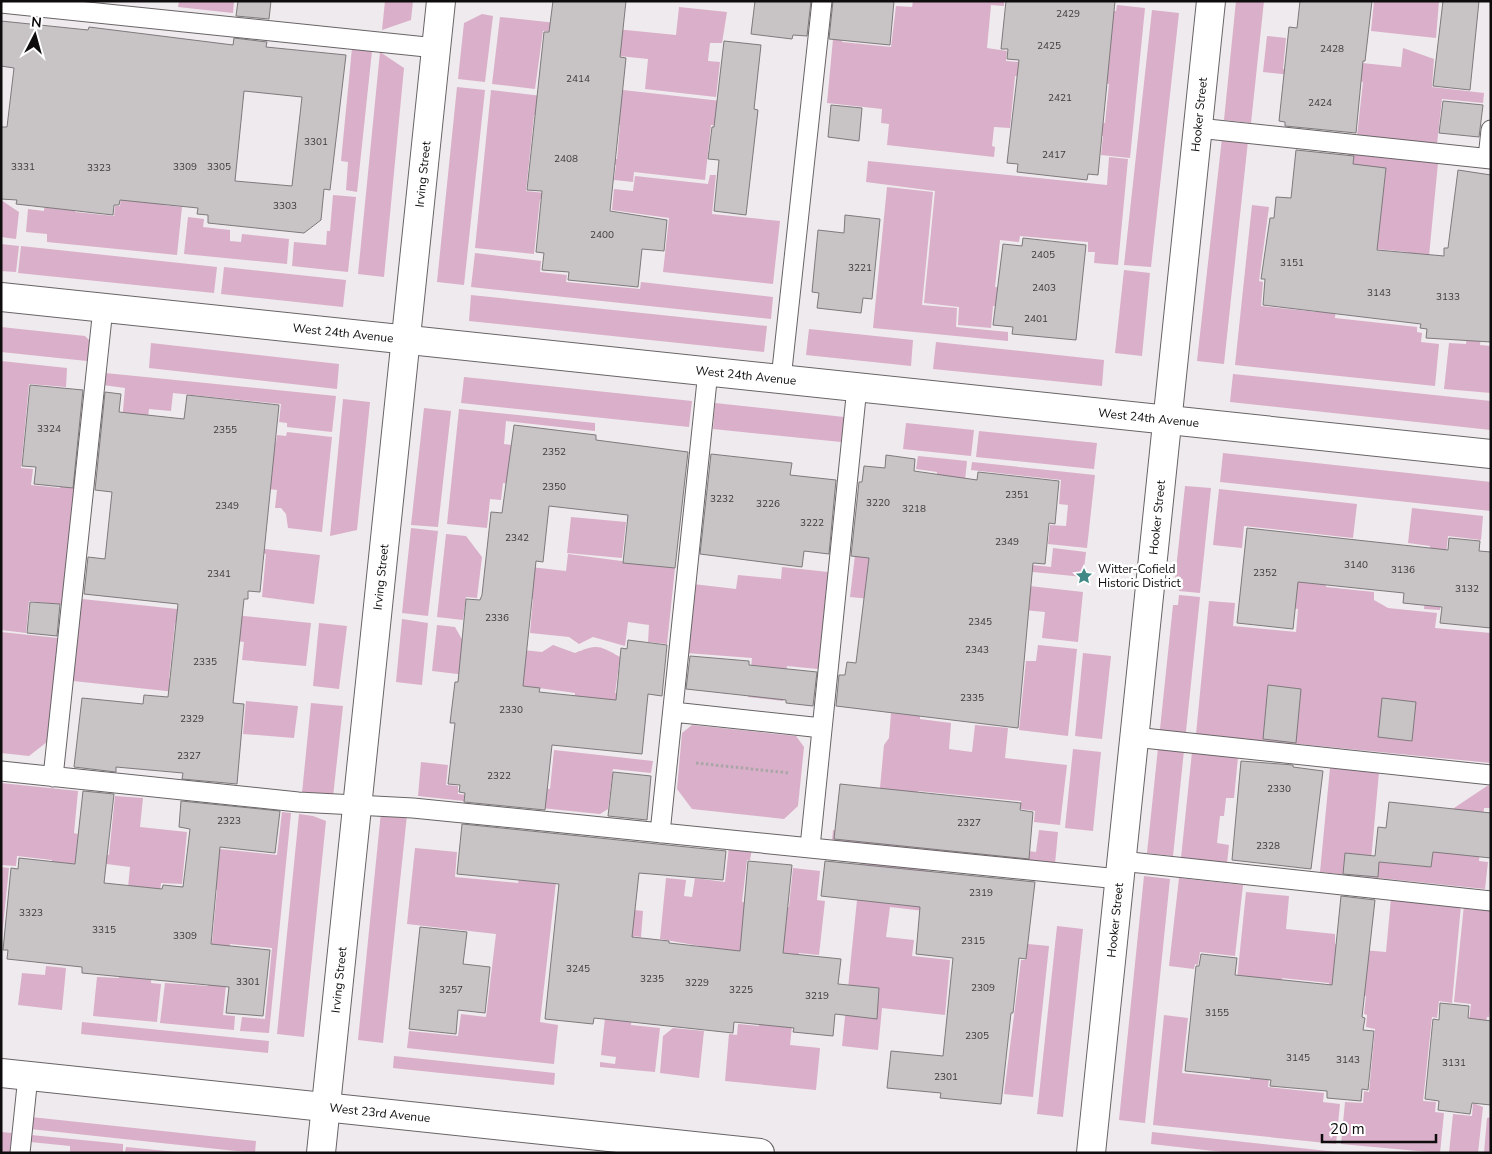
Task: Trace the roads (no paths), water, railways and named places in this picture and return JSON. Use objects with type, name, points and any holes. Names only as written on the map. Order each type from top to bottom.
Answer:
[{"type":"street","name":"Irving Street","points":[[321,1153],[441,1]]},
{"type":"street","name":"Hooker Street","points":[[1091,1153],[1211,1]]},
{"type":"street","name":"West 24th Avenue","points":[[1,297],[1491,454]]},
{"type":"street","name":"West 23rd Avenue","points":[[1,1073],[760,1153]]},
{"type":"lane","points":[[781,379],[822,1]]},
{"type":"lane","points":[[1,2],[139,9],[436,48]]},
{"type":"lane","points":[[1198,128],[1489,158],[1491,130]]},
{"type":"lane","points":[[53,777],[103,308]]},
{"type":"lane","points":[[660,833],[708,371]]},
{"type":"lane","points":[[810,847],[857,387]]},
{"type":"lane","points":[[673,712],[822,728]]},
{"type":"lane","points":[[1134,738],[1491,774]]},
{"type":"lane","points":[[1,772],[298,802],[413,808],[810,847],[1120,870],[1491,901]]},
{"type":"lane","points":[[20,1153],[28,1076]]},
{"type":"place","name":"Witter-Cofield Historic District","points":[[1084,576]]}]
